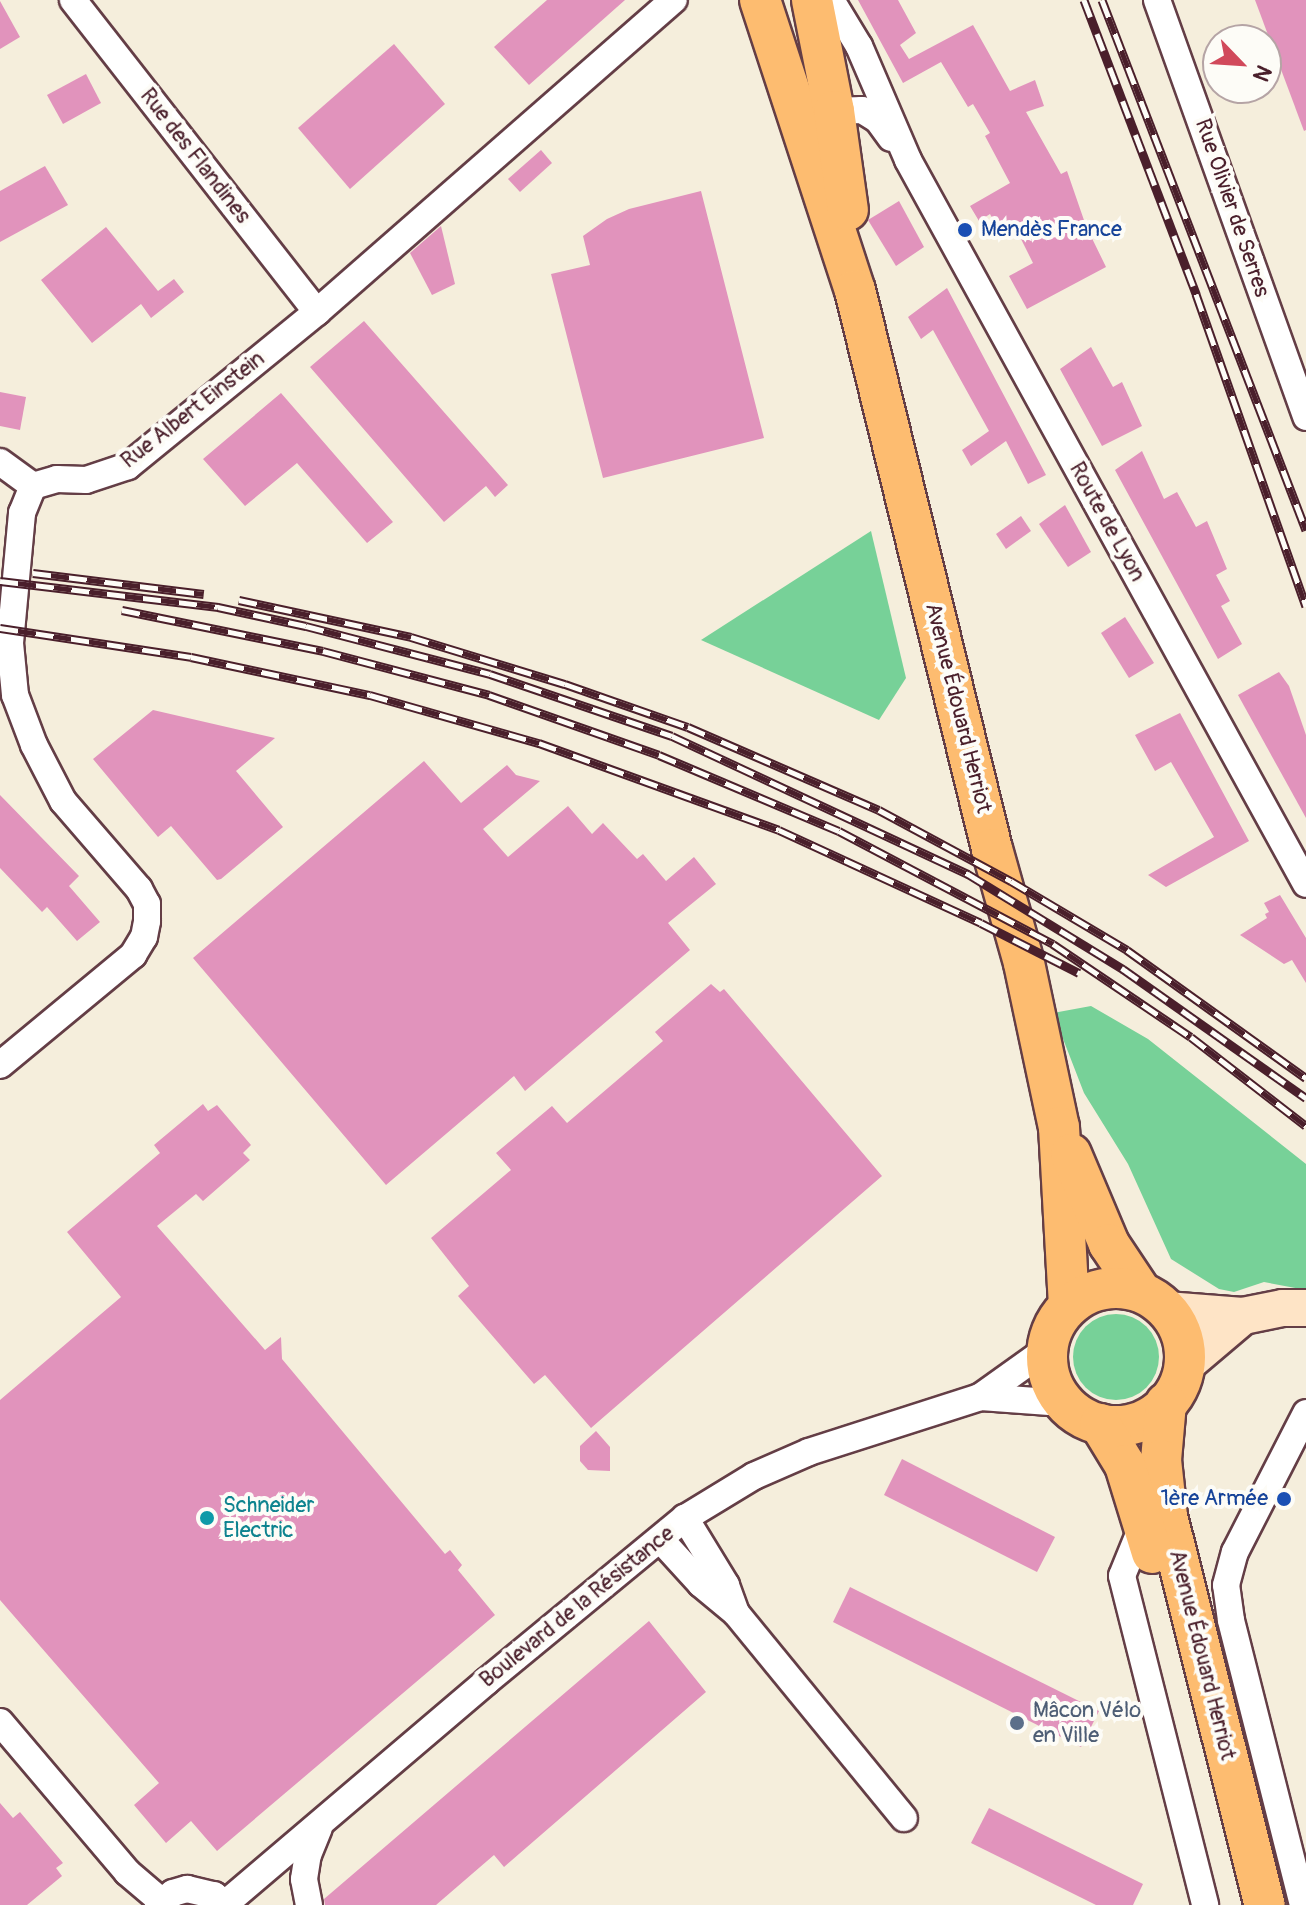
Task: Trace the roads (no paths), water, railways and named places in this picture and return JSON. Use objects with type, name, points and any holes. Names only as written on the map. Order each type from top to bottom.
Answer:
[{"type":"main road","name":"Avenue Édouard Herriot","points":[[760,0],[855,290],[992,849],[1024,963],[1059,1127],[1069,1306]]},
{"type":"main road","name":"Avenue Édouard Herriot","points":[[812,0],[834,111],[855,290]]},
{"type":"main road","name":"Avenue Édouard Herriot","points":[[1059,1127],[1109,1244],[1153,1301]]},
{"type":"main road","points":[[1153,1301],[1178,1327],[1184,1346],[1184,1366],[1178,1386],[1166,1403],[1136,1423],[1100,1424],[1080,1416],[1064,1403],[1053,1387],[1047,1349],[1054,1325],[1069,1306],[1103,1289],[1243,1316],[1283,1308],[1306,1308]]},
{"type":"main road","points":[[1184,1366],[1243,1316]]},
{"type":"main road","name":"Avenue Édouard Herriot","points":[[1166,1403],[1161,1460],[1167,1516],[1265,1905]]},
{"type":"main road","name":"Avenue Édouard Herriot","points":[[1100,1424],[1125,1465],[1144,1522],[1237,1905]]},
{"type":"street","name":"Rue des Flandines","points":[[73,0],[317,312]]},
{"type":"street","name":"Rue Albert Einstein","points":[[33,486],[57,479],[86,480],[128,466],[317,312],[674,0]]},
{"type":"street","name":"Route de Lyon","points":[[831,0],[859,46],[908,160],[1306,884]]},
{"type":"street","name":"Rue Olivier de Serres","points":[[1157,0],[1302,406]]},
{"type":"street","name":"Route de Lyon","points":[[834,111],[862,110],[878,120],[908,160]]},
{"type":"street","points":[[0,462],[33,486],[22,513],[10,643],[15,695],[34,745],[63,801],[139,889],[147,904],[144,937],[133,955],[0,1065]]},
{"type":"street","name":"Boulevard de la Résistance","points":[[226,1904],[685,1518],[754,1476],[809,1452],[980,1397],[1047,1349]]},
{"type":"street","name":"Boulevard de la Résistance","points":[[980,1397],[1064,1403]]},
{"type":"street","points":[[1303,1905],[1231,1620],[1226,1585],[1235,1552],[1306,1413]]},
{"type":"street","points":[[685,1518],[726,1585],[736,1613]]},
{"type":"street","points":[[1144,1522],[1122,1576],[1205,1905]]},
{"type":"street","points":[[660,1539],[701,1584],[736,1613],[904,1818]]},
{"type":"street","points":[[0,1722],[127,1872],[159,1903],[187,1889],[201,1890],[226,1904]]},
{"type":"street","points":[[309,1905],[304,1879],[308,1855],[322,1822]]},
{"type":"railway","points":[[1084,0],[1196,294],[1306,606]]},
{"type":"railway","points":[[1102,0],[1306,530]]},
{"type":"railway","points":[[33,573],[204,594]]},
{"type":"railway","points":[[0,581],[218,607],[306,626],[490,674],[672,736],[968,874],[1123,969],[1306,1098]]},
{"type":"railway","points":[[239,600],[411,637],[565,684],[688,727],[879,810],[1011,881],[1127,950],[1306,1078]]},
{"type":"railway","points":[[122,610],[323,651],[489,695],[659,755],[839,831],[1053,944],[1191,1037],[1306,1126]]},
{"type":"railway","points":[[0,628],[191,657],[370,695],[539,743],[779,830],[981,923],[1079,973]]},
{"type":"place","name":"Mendès France","points":[[965,230]]},
{"type":"place","name":"1ère Armée","points":[[1284,1499]]},
{"type":"place","name":"Schneider Electric","points":[[207,1518]]},
{"type":"place","name":"Mâcon Vélo en Ville","points":[[1017,1723]]}]
